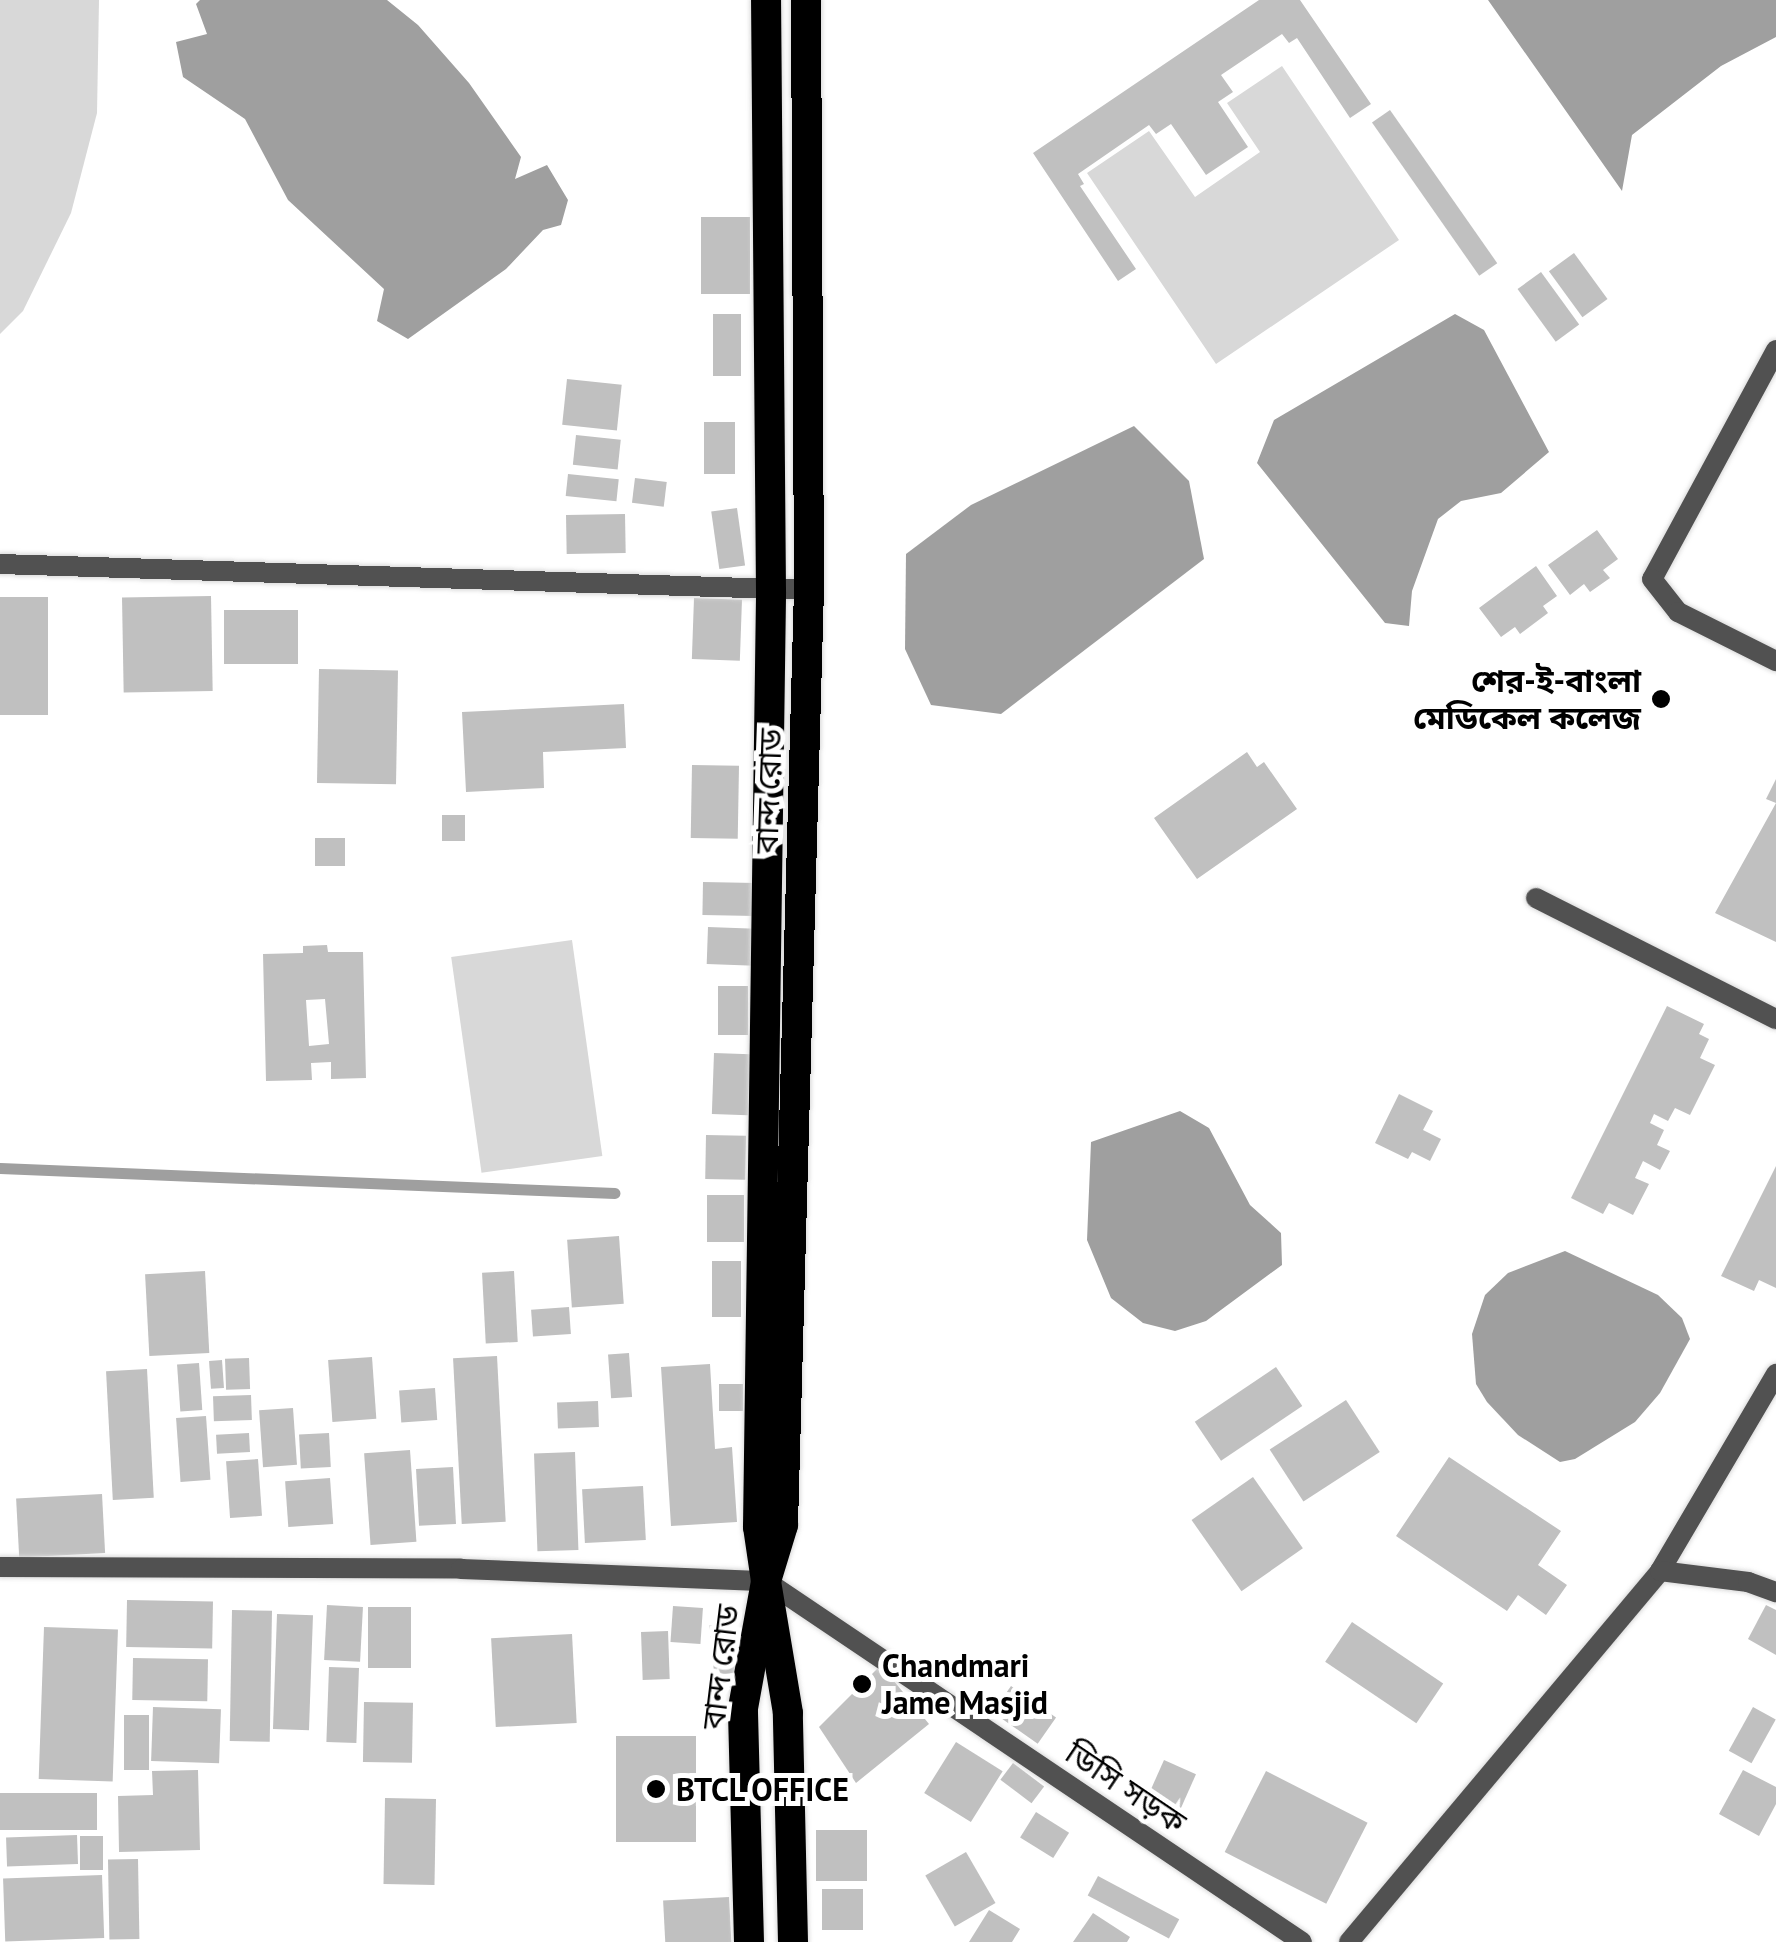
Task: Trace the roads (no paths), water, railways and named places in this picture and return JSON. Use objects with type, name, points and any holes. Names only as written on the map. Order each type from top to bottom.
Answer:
[{"type":"highway","name":"বান্দ রোড","points":[[766,0],[770,592],[758,1527],[788,1713],[793,1942]]},
{"type":"highway","name":"বান্দ রোড","points":[[749,1942],[743,1708],[766,1581],[783,1525],[809,590],[806,0]]},
{"type":"street","points":[[1776,350],[1652,579],[1678,612],[1776,661]]},
{"type":"street","points":[[0,564],[770,592],[809,590]]},
{"type":"street","points":[[1536,898],[1776,1018]]},
{"type":"street","points":[[1349,1942],[1660,1570],[1776,1374]]},
{"type":"street","points":[[0,1567],[462,1569],[766,1581]]},
{"type":"street","points":[[1660,1570],[1748,1582],[1776,1592]]},
{"type":"street","name":"ডিসি সড়ক","points":[[766,1581],[1302,1942]]},
{"type":"waterway","points":[[0,1168],[614,1193]]},
{"type":"place","name":"শের-ই-বাংলা মেডিকেল কলেজ","points":[[1661,699]]},
{"type":"place","name":"Chandmari Jame Masjid","points":[[862,1684]]},
{"type":"place","name":"BTCL OFFICE","points":[[656,1789]]}]
